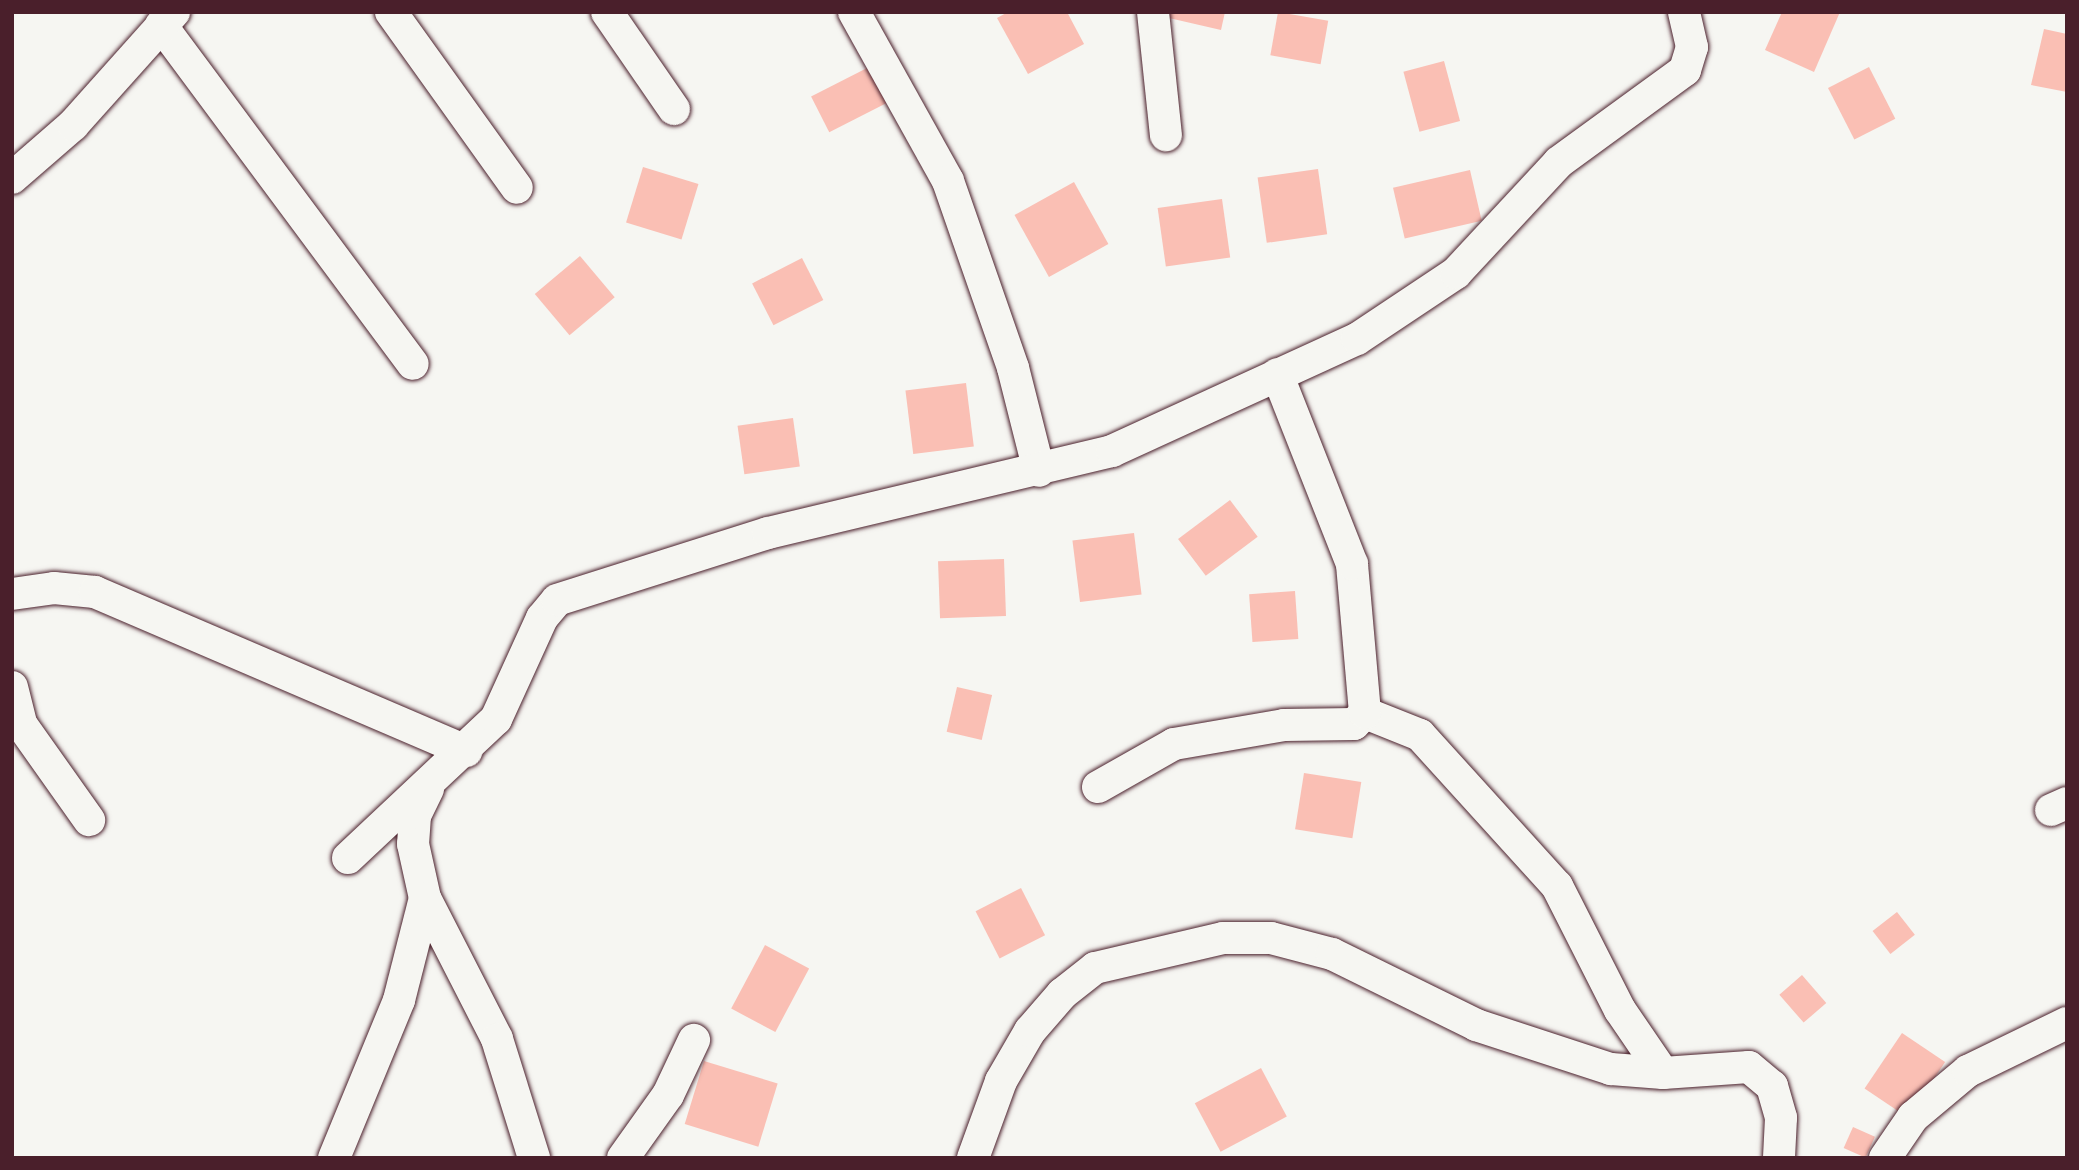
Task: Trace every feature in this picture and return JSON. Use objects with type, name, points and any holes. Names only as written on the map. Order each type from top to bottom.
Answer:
[{"type":"street","points":[[391,12],[517,188]]},
{"type":"street","points":[[607,12],[674,109]]},
{"type":"street","points":[[854,12],[948,181],[1013,368],[1039,471]]},
{"type":"street","points":[[1153,12],[1166,135]]},
{"type":"street","points":[[348,858],[466,751],[516,688],[542,618],[557,600],[768,533],[905,496],[1039,471],[1112,451],[1357,339],[1456,273],[1559,162],[1666,87],[1685,70],[1692,47],[1684,12]]},
{"type":"street","points":[[12,178],[73,125],[168,19],[413,364]]},
{"type":"street","points":[[1098,787],[1174,744],[1284,724],[1354,724],[1365,713],[1352,564],[1277,374]]},
{"type":"street","points":[[12,594],[54,588],[94,592],[466,751]]},
{"type":"street","points":[[12,687],[21,724],[89,820]]},
{"type":"street","points":[[1365,713],[1420,735],[1557,886],[1620,1010],[1663,1073]]},
{"type":"street","points":[[430,785],[415,816],[413,844],[425,898],[497,1039],[534,1158]]},
{"type":"street","points":[[334,1158],[399,1000],[425,898]]},
{"type":"street","points":[[973,1158],[1001,1081],[1030,1031],[1062,994],[1095,968],[1223,938],[1271,938],[1332,954],[1476,1025],[1548,1052],[1663,1073],[1749,1067],[1772,1086],[1781,1118],[1779,1158]]},
{"type":"street","points":[[1885,1158],[1913,1117],[1968,1071],[2067,1023]]},
{"type":"street","points":[[623,1158],[668,1095],[694,1040]]},
{"type":"building","points":[[1008,12],[1067,12],[1084,44],[1028,74],[997,18]]},
{"type":"building","points":[[1170,12],[1225,12],[1221,30],[1169,18]]},
{"type":"building","points":[[1278,12],[1328,21],[1321,64],[1270,55]]},
{"type":"building","points":[[1782,12],[1840,12],[1814,72],[1765,50]]},
{"type":"building","points":[[2044,29],[2067,34],[2067,92],[2031,85]]},
{"type":"building","points":[[1444,61],[1460,121],[1419,132],[1403,72]]},
{"type":"building","points":[[869,67],[887,103],[829,132],[811,97]]},
{"type":"building","points":[[1869,67],[1895,119],[1854,140],[1828,88]]},
{"type":"building","points":[[643,167],[698,184],[682,239],[626,222]]},
{"type":"building","points":[[1318,169],[1327,234],[1267,243],[1258,177]]},
{"type":"building","points":[[1470,170],[1482,221],[1405,238],[1393,188]]},
{"type":"building","points":[[1074,182],[1108,244],[1049,277],[1015,215]]},
{"type":"building","points":[[1222,199],[1230,257],[1166,266],[1158,208]]},
{"type":"building","points":[[580,256],[615,297],[570,335],[535,294]]},
{"type":"building","points":[[802,258],[823,300],[773,325],[752,283]]},
{"type":"building","points":[[966,383],[974,447],[913,454],[905,390]]},
{"type":"building","points":[[793,418],[800,467],[744,474],[738,426]]},
{"type":"building","points":[[1230,500],[1258,537],[1206,576],[1178,539]]},
{"type":"building","points":[[1134,533],[1142,595],[1080,602],[1072,541]]},
{"type":"building","points":[[1004,559],[1006,616],[940,618],[938,561]]},
{"type":"building","points":[[1295,591],[1298,639],[1252,642],[1249,594]]},
{"type":"building","points":[[957,687],[992,695],[982,740],[947,732]]},
{"type":"building","points":[[1304,773],[1361,782],[1352,838],[1295,829]]},
{"type":"building","points":[[1021,888],[1045,935],[1000,958],[976,911]]},
{"type":"building","points":[[1897,912],[1915,935],[1890,954],[1873,931]]},
{"type":"building","points":[[765,945],[809,968],[775,1032],[731,1009]]},
{"type":"building","points":[[1802,975],[1826,1003],[1804,1023],[1779,995]]},
{"type":"building","points":[[1902,1033],[1945,1062],[1908,1118],[1865,1089]]},
{"type":"building","points":[[704,1061],[778,1084],[758,1147],[685,1124]]},
{"type":"building","points":[[1261,1068],[1287,1117],[1221,1152],[1195,1103]]},
{"type":"building","points":[[1853,1127],[1875,1137],[1866,1158],[1844,1148]]}]
